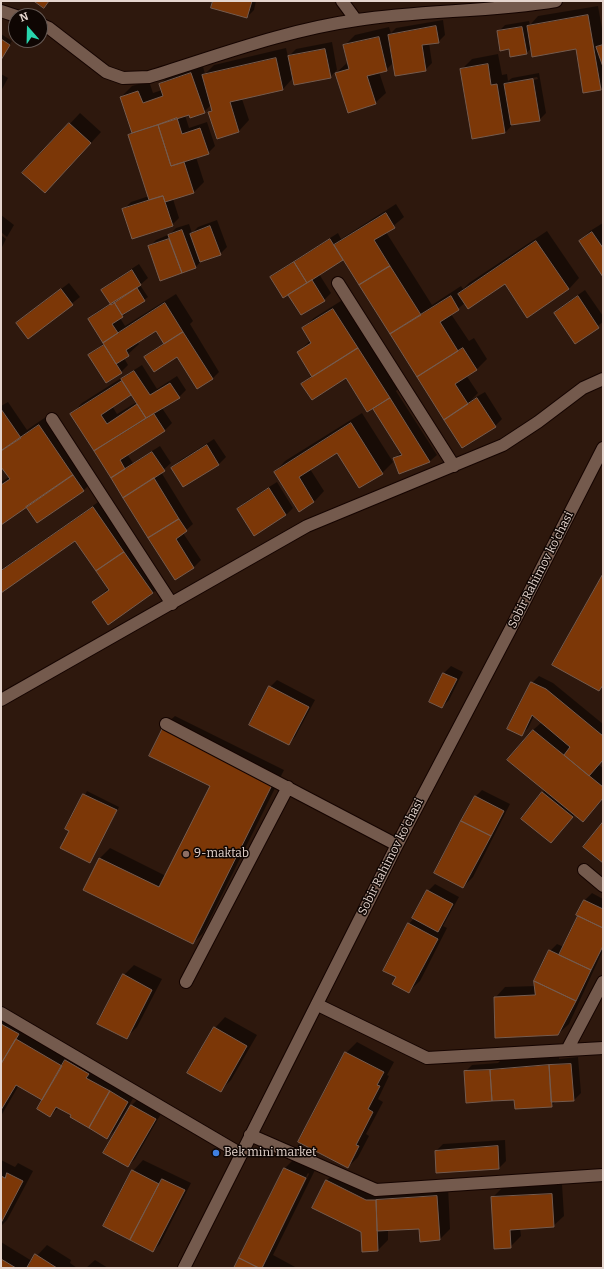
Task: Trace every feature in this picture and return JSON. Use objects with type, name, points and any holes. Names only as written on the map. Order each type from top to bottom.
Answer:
[{"type":"street","points":[[342,1],[356,20]]},
{"type":"street","points":[[48,28],[106,72],[123,78],[149,77],[308,29],[356,20],[419,12],[520,7],[556,1]]},
{"type":"street","points":[[338,283],[454,466]]},
{"type":"street","points":[[1,700],[307,526],[503,445],[538,422],[583,388],[603,379]]},
{"type":"street","points":[[52,419],[172,604]]},
{"type":"street","name":"Sobir Rahimov ko'chasi","points":[[184,1268],[318,1005],[396,845],[510,630],[603,448]]},
{"type":"street","points":[[166,724],[396,845]]},
{"type":"street","points":[[186,982],[288,787]]},
{"type":"street","points":[[584,870],[603,886]]},
{"type":"street","points":[[567,1050],[603,982]]},
{"type":"street","points":[[318,1005],[427,1058],[603,1048]]},
{"type":"street","points":[[1,1013],[241,1154]]},
{"type":"street","points":[[250,1136],[376,1190],[603,1175]]},
{"type":"building","points":[[34,1],[49,1],[44,8]]},
{"type":"building","points":[[213,1],[252,1],[247,18],[211,8]]},
{"type":"building","points":[[588,15],[601,90],[583,93],[576,49],[532,57],[527,26]]},
{"type":"building","points":[[436,26],[439,43],[422,45],[426,71],[395,76],[388,35]]},
{"type":"building","points":[[522,27],[527,54],[510,57],[509,49],[500,51],[497,31]]},
{"type":"building","points":[[379,37],[387,71],[367,76],[376,104],[348,113],[335,73],[349,69],[343,45]]},
{"type":"building","points":[[1,39],[8,44],[8,48],[1,60]]},
{"type":"building","points":[[603,45],[603,67],[596,47]]},
{"type":"building","points":[[325,49],[331,78],[294,85],[288,56]]},
{"type":"building","points":[[276,58],[283,90],[230,102],[239,132],[217,139],[208,112],[212,111],[202,75]]},
{"type":"building","points":[[488,64],[491,85],[497,84],[505,133],[472,139],[460,69]]},
{"type":"building","points":[[191,73],[205,113],[190,118],[189,115],[132,133],[120,97],[138,91],[143,103],[163,96],[159,84]]},
{"type":"building","points":[[533,79],[540,121],[511,125],[504,84]]},
{"type":"building","points":[[177,118],[182,134],[200,128],[209,154],[171,166],[158,125]]},
{"type":"building","points":[[69,123],[91,143],[45,193],[22,173]]},
{"type":"building","points":[[158,125],[171,166],[184,162],[194,193],[165,202],[163,196],[149,200],[128,135]]},
{"type":"building","points":[[163,196],[173,226],[132,239],[122,209]]},
{"type":"building","points":[[386,213],[395,228],[374,240],[390,266],[359,285],[334,245]]},
{"type":"building","points":[[210,226],[221,255],[200,262],[190,234]]},
{"type":"building","points":[[182,230],[196,268],[182,273],[168,235]]},
{"type":"building","points":[[592,232],[603,248],[603,277],[579,241]]},
{"type":"building","points":[[169,239],[182,273],[160,281],[148,246]]},
{"type":"building","points":[[330,239],[343,260],[307,283],[294,262]]},
{"type":"building","points":[[536,241],[569,289],[527,318],[505,284],[468,309],[458,294]]},
{"type":"building","points":[[294,262],[307,283],[283,298],[270,277]]},
{"type":"building","points":[[390,266],[421,315],[390,334],[359,285]]},
{"type":"building","points":[[132,270],[141,285],[111,305],[101,290]]},
{"type":"building","points":[[312,280],[325,301],[301,315],[288,295]]},
{"type":"building","points":[[137,288],[145,301],[122,315],[114,302]]},
{"type":"building","points":[[61,289],[73,305],[28,339],[16,323]]},
{"type":"building","points":[[451,296],[459,310],[440,322],[458,351],[417,377],[390,334]]},
{"type":"building","points":[[578,296],[599,328],[575,344],[554,313]]},
{"type":"building","points":[[114,302],[123,317],[112,324],[118,333],[103,343],[88,319]]},
{"type":"building","points":[[165,303],[183,332],[164,344],[156,331],[126,350],[129,356],[116,364],[103,343]]},
{"type":"building","points":[[333,309],[358,348],[312,377],[297,352],[311,343],[302,328]]},
{"type":"building","points":[[183,332],[213,379],[197,389],[177,357],[154,372],[144,357]]},
{"type":"building","points":[[104,345],[122,373],[106,383],[88,355]]},
{"type":"building","points":[[358,348],[390,398],[367,412],[346,378],[312,400],[301,384]]},
{"type":"building","points":[[463,348],[477,370],[455,384],[468,404],[444,420],[417,377]]},
{"type":"building","points":[[134,371],[150,395],[170,383],[180,398],[146,418],[121,379]]},
{"type":"building","points":[[122,381],[131,395],[101,415],[107,424],[137,404],[146,418],[94,451],[70,414]]},
{"type":"building","points":[[390,398],[430,462],[399,474],[393,458],[402,455],[373,409]]},
{"type":"building","points":[[477,398],[496,427],[462,448],[444,420]]},
{"type":"building","points":[[1,409],[21,438],[1,451]]},
{"type":"building","points":[[154,414],[165,431],[120,460],[125,469],[111,478],[94,451]]},
{"type":"building","points":[[351,423],[383,474],[359,488],[337,453],[299,477],[314,502],[299,512],[274,472]]},
{"type":"building","points":[[39,425],[73,475],[1,525],[1,485],[10,479],[1,467],[1,451]]},
{"type":"building","points":[[207,445],[219,465],[183,487],[171,468]]},
{"type":"building","points":[[152,452],[165,471],[123,498],[111,478]]},
{"type":"building","points":[[73,475],[84,491],[37,523],[26,507]]},
{"type":"building","points":[[154,478],[179,519],[148,538],[123,498]]},
{"type":"building","points":[[269,488],[286,515],[254,536],[237,509]]},
{"type":"building","points":[[93,507],[124,552],[96,571],[75,541],[1,593],[1,571]]},
{"type":"building","points":[[179,519],[187,531],[176,539],[194,568],[175,580],[148,538]]},
{"type":"building","points":[[124,552],[153,593],[108,625],[92,602],[109,590],[96,571]]},
{"type":"building","points":[[603,574],[603,685],[599,691],[552,665]]},
{"type":"building","points":[[443,673],[457,679],[442,708],[429,702]]},
{"type":"building","points":[[531,682],[546,689],[603,736],[603,760],[589,776],[564,755],[570,747],[532,715],[522,736],[507,729]]},
{"type":"building","points":[[269,686],[309,707],[289,745],[249,725]]},
{"type":"building","points":[[164,726],[274,781],[193,944],[83,890],[99,858],[159,887],[210,786],[149,756]]},
{"type":"building","points":[[533,730],[603,787],[603,798],[583,822],[507,760]]},
{"type":"building","points":[[542,792],[573,817],[551,843],[521,819]]},
{"type":"building","points":[[83,794],[117,810],[90,863],[60,848],[69,831],[65,829]]},
{"type":"building","points":[[475,796],[504,811],[491,836],[461,821]]},
{"type":"building","points":[[461,821],[491,836],[463,888],[434,873]]},
{"type":"building","points":[[603,822],[603,863],[583,847]]},
{"type":"building","points":[[427,890],[453,904],[438,932],[412,918]]},
{"type":"building","points":[[584,900],[603,909],[603,928],[576,915]]},
{"type":"building","points":[[578,916],[603,928],[603,946],[591,970],[559,955]]},
{"type":"building","points":[[408,923],[438,939],[409,993],[392,984],[396,977],[383,971]]},
{"type":"building","points":[[549,950],[591,970],[576,1001],[534,981]]},
{"type":"building","points":[[123,974],[152,990],[127,1039],[97,1024]]},
{"type":"building","points":[[534,981],[576,1001],[558,1035],[495,1038],[494,997],[535,995]]},
{"type":"building","points":[[1,1024],[19,1034],[1,1064]]},
{"type":"building","points":[[214,1027],[247,1046],[221,1092],[187,1073]]},
{"type":"building","points":[[16,1039],[62,1066],[42,1100],[16,1085],[1,1110],[1,1064]]},
{"type":"building","points":[[345,1052],[384,1072],[377,1085],[380,1086],[368,1109],[373,1112],[356,1145],[359,1146],[348,1168],[298,1142]]},
{"type":"building","points":[[65,1060],[89,1074],[86,1078],[110,1091],[89,1128],[70,1117],[71,1115],[56,1107],[50,1117],[37,1109]]},
{"type":"building","points":[[571,1064],[574,1101],[551,1102],[549,1065]]},
{"type":"building","points":[[549,1065],[552,1107],[515,1109],[514,1100],[492,1101],[490,1070]]},
{"type":"building","points":[[490,1070],[492,1101],[466,1103],[464,1071]]},
{"type":"building","points":[[110,1091],[128,1102],[107,1139],[89,1128]]},
{"type":"building","points":[[131,1105],[156,1119],[128,1167],[103,1153]]},
{"type":"building","points":[[498,1146],[499,1169],[436,1173],[435,1151]]},
{"type":"building","points":[[284,1168],[306,1178],[262,1268],[259,1268],[239,1258]]},
{"type":"building","points":[[132,1170],[159,1184],[130,1240],[103,1226]]},
{"type":"building","points":[[7,1173],[23,1181],[1,1223],[1,1176],[5,1178]]},
{"type":"building","points":[[162,1179],[185,1190],[153,1252],[130,1240]]},
{"type":"building","points":[[326,1180],[366,1200],[376,1200],[378,1251],[362,1252],[361,1232],[312,1208]]},
{"type":"building","points":[[552,1194],[554,1227],[510,1230],[511,1248],[494,1249],[491,1197]]},
{"type":"building","points":[[437,1196],[440,1240],[420,1242],[419,1229],[377,1231],[376,1200]]},
{"type":"building","points":[[35,1254],[57,1268],[27,1268]]},
{"type":"building","points":[[239,1258],[259,1268],[234,1268]]},
{"type":"building","points":[[1,1259],[16,1268],[1,1268]]},
{"type":"place","name":"9-maktab","points":[[186,854]]},
{"type":"place","name":"Bek mini market","points":[[216,1153]]}]
